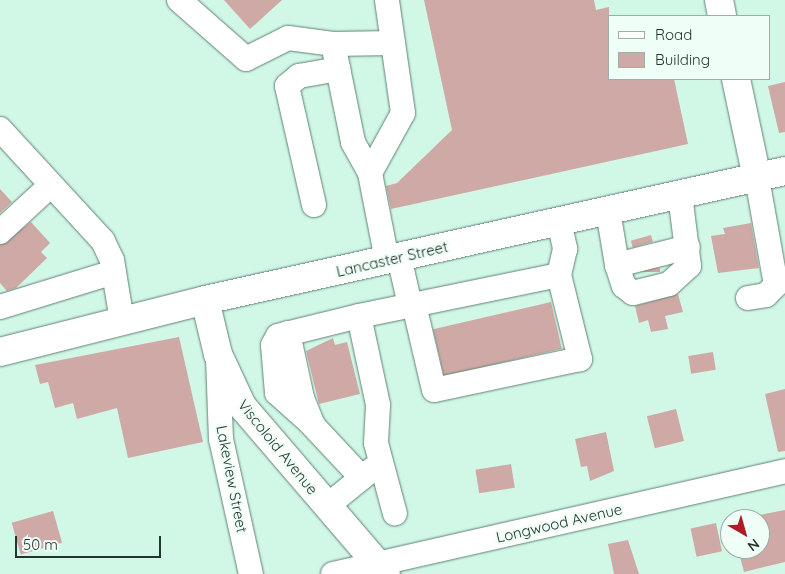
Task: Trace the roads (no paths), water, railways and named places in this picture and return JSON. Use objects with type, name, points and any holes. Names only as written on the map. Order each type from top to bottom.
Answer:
[{"type":"main road","points":[[719,0],[722,15]]},
{"type":"main road","points":[[736,80],[757,178]]},
{"type":"main road","name":"Lancaster Street","points":[[0,352],[204,300],[785,172]]},
{"type":"main road","name":"Viscoloid Avenue","points":[[204,300],[218,354],[242,406],[382,570]]},
{"type":"street","points":[[179,0],[246,59],[288,38],[332,44],[393,43]]},
{"type":"street","points":[[370,173],[403,112],[387,0]]},
{"type":"street","points":[[332,44],[353,142],[370,173],[393,259],[412,305],[434,390],[580,359],[559,275],[565,249],[559,222]]},
{"type":"street","points":[[314,205],[287,86],[298,76],[338,69]]},
{"type":"street","points":[[0,129],[103,241],[114,272],[122,321]]},
{"type":"street","points":[[748,298],[766,295],[776,286],[757,178]]},
{"type":"street","points":[[0,232],[51,185]]},
{"type":"street","points":[[608,211],[617,265],[624,286],[633,293],[669,284],[689,266],[680,195]]},
{"type":"street","points":[[617,265],[688,247]]},
{"type":"street","points":[[0,307],[114,272]]},
{"type":"street","points":[[362,478],[314,426],[277,393],[273,345],[288,333],[359,316],[559,275]]},
{"type":"street","points":[[359,316],[378,405],[376,443],[395,514]]},
{"type":"street","points":[[288,333],[314,426]]},
{"type":"street","name":"Lakeview Street","points":[[218,354],[221,439],[251,574]]},
{"type":"street","points":[[327,506],[381,463]]},
{"type":"street","name":"Longwood Avenue","points":[[333,574],[382,570],[785,471]]}]
